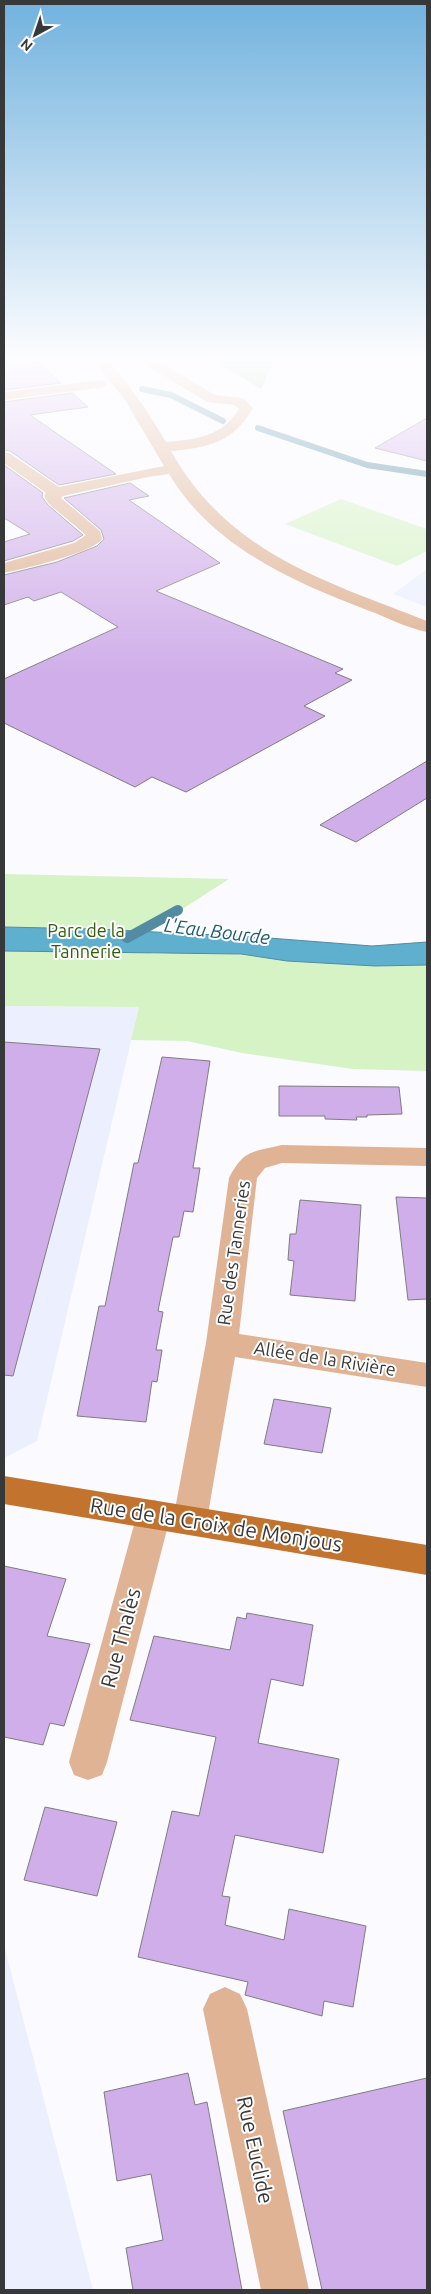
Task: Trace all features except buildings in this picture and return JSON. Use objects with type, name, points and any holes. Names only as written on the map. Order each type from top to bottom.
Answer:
[{"type":"main road","name":"Rue de la Croix de Monjous","points":[[4,1490],[427,1560]]},
{"type":"street","points":[[9,463],[58,492]]},
{"type":"street","points":[[171,463],[205,510],[233,537],[260,555],[304,577],[427,626]]},
{"type":"street","points":[[4,568],[80,546],[94,538],[94,534],[55,501],[52,496],[58,492],[148,472],[174,469]]},
{"type":"street","name":"Rue des Tanneries","points":[[190,1520],[222,1343],[243,1178],[248,1168],[255,1161],[282,1154],[427,1156]]},
{"type":"street","name":"Allée de la Rivière","points":[[222,1343],[427,1375]]},
{"type":"street","name":"Rue Thalès","points":[[88,1762],[154,1514]]},
{"type":"street","name":"Rue Euclide","points":[[225,2009],[285,2290]]},
{"type":"shaded area","points":[[427,569],[427,607],[393,594]]},
{"type":"shaded area","points":[[4,1006],[139,1007],[37,1441],[4,1458]]},
{"type":"shaded area","points":[[4,1945],[93,2290],[4,2290]]},
{"type":"green space","points":[[341,499],[427,529],[427,551],[397,566],[285,524]]},
{"type":"green space","name":"Parc de la Tannerie","points":[[4,874],[229,879],[153,928],[151,954],[220,953],[358,965],[427,965],[427,1071],[353,1069],[242,1053],[187,1041],[131,1040],[139,1007],[4,1006]]},
{"type":"water","points":[[4,927],[95,929],[256,937],[372,946],[427,942],[427,965],[375,966],[287,961],[241,954],[4,951]]},
{"type":"waterway","points":[[361,463],[427,474]]},
{"type":"waterway","name":"L'Eau Bourde","points":[[127,938],[178,910]]}]
